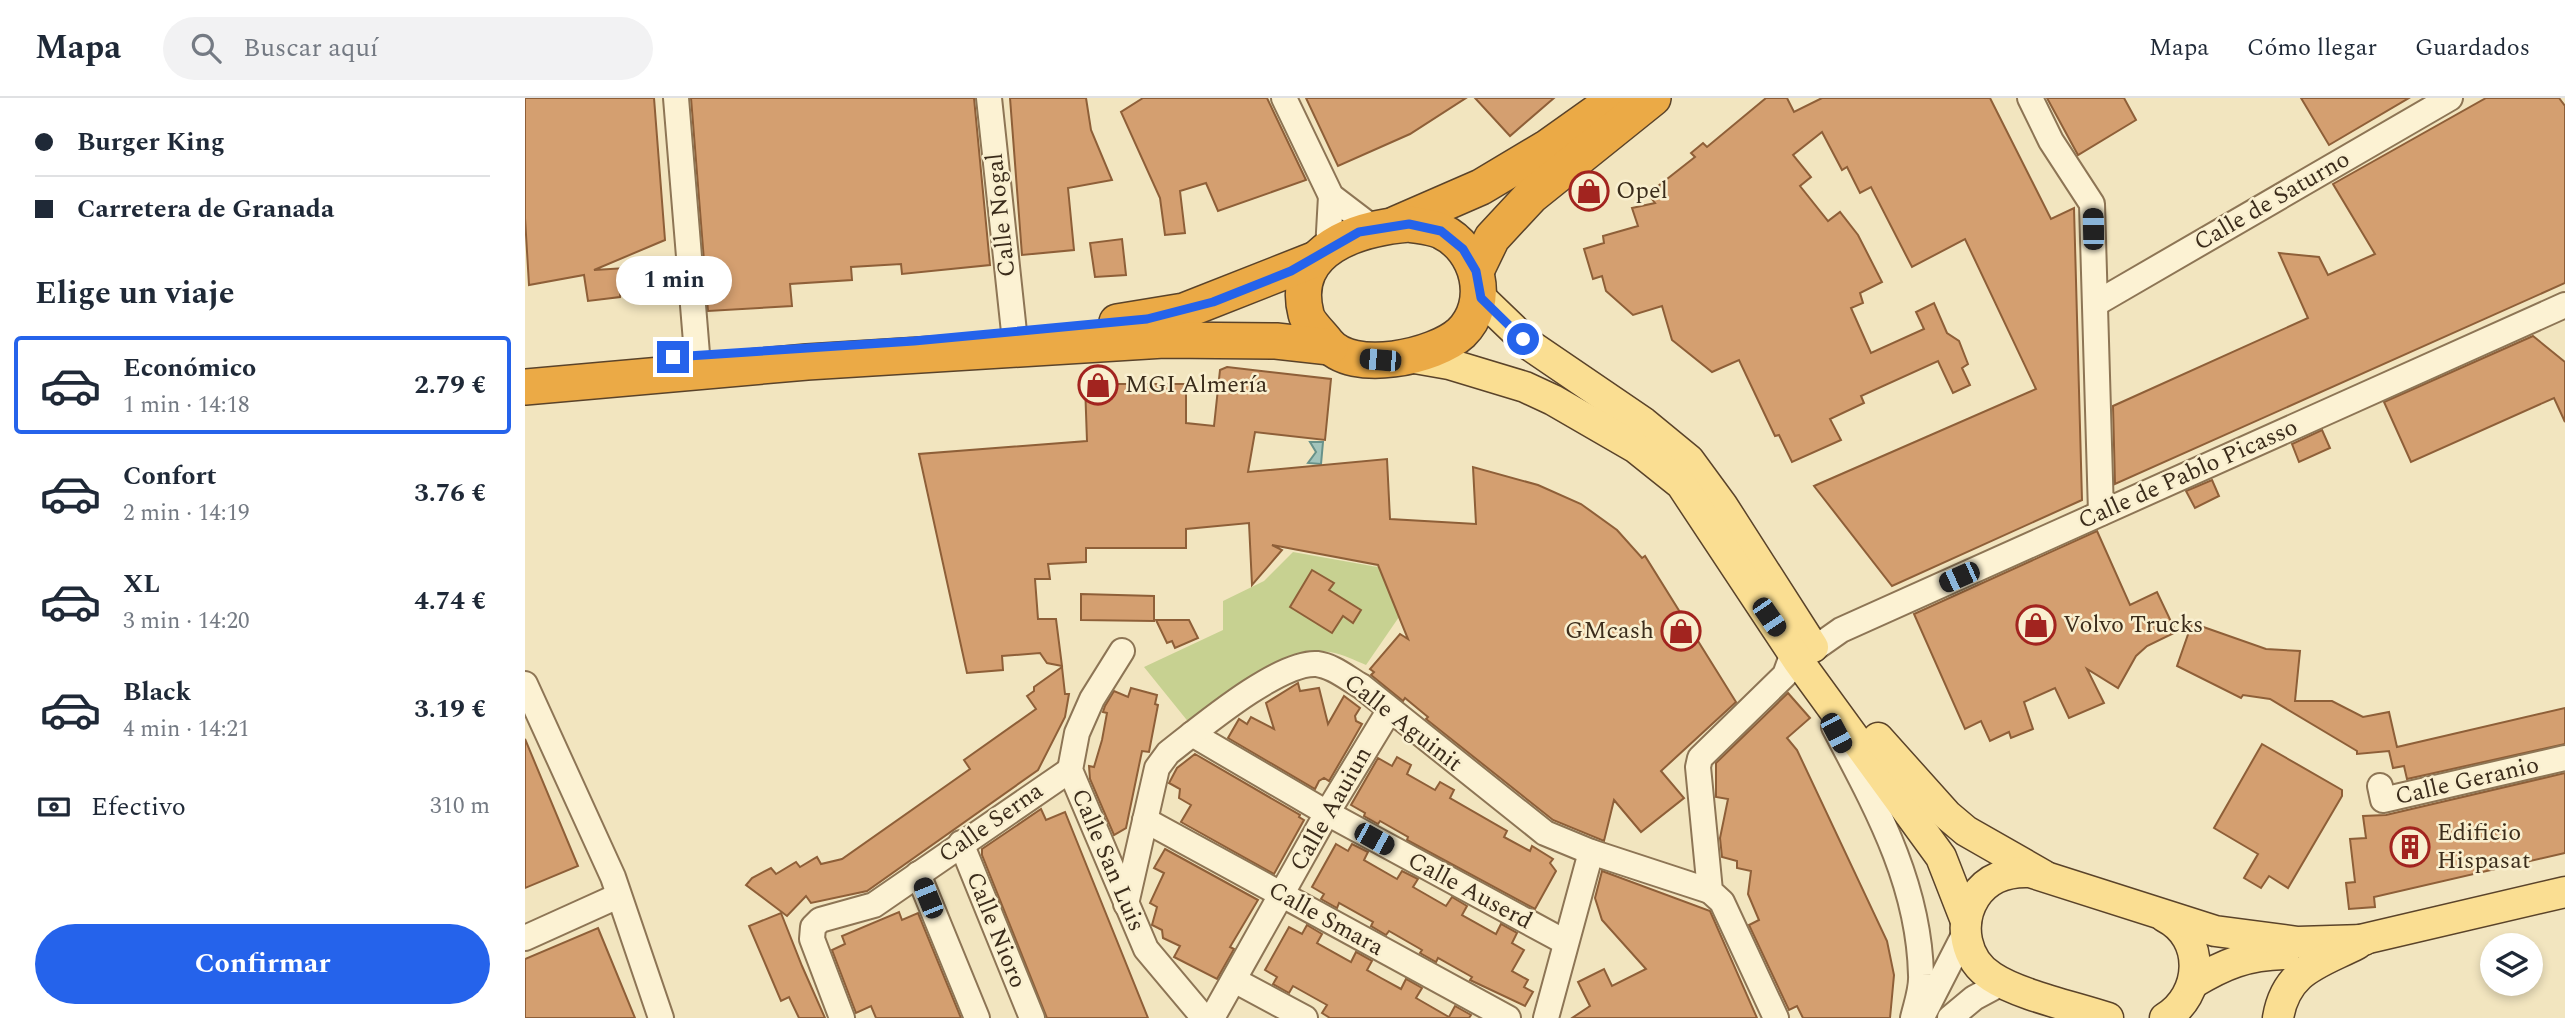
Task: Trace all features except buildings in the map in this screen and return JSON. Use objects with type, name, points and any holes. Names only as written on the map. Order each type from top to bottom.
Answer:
[{"type":"highway","points":[[525,375],[697,354],[1013,332],[1147,319],[1184,311],[1322,254],[1339,241],[1383,227],[1481,187],[1548,148],[1617,98]]},
{"type":"highway","points":[[525,387],[717,368],[1138,341],[1276,341],[1331,347],[1357,358],[1380,360],[1409,357],[1437,348],[1461,333],[1492,239],[1531,196],[1653,98]]},
{"type":"highway","points":[[1383,227],[1409,224],[1441,231],[1463,249],[1478,284]]},
{"type":"highway","points":[[1322,254],[1305,285],[1306,315],[1331,347]]},
{"type":"main road","points":[[1478,284],[1531,346],[1644,423],[1689,460],[1722,505],[1802,655],[1947,815],[1966,831],[2043,875],[2215,931],[2265,939],[2364,940]]},
{"type":"main road","points":[[1409,357],[1449,365],[1525,387],[1589,418],[1636,448],[1681,484],[1941,857],[1965,927],[1968,947],[1981,969],[2002,983],[2108,1018]]},
{"type":"main road","points":[[1965,927],[1975,897],[1993,880],[2017,872],[2043,875]]},
{"type":"main road","points":[[2165,1018],[2193,998],[2232,961],[2254,955],[2298,954],[2565,892]]},
{"type":"main road","points":[[2158,914],[2170,919],[2187,938],[2195,962],[2193,998]]},
{"type":"main road","points":[[2278,1018],[2281,1001],[2290,983],[2306,970],[2364,940]]},
{"type":"street","points":[[676,98],[697,354]]},
{"type":"street","name":"Calle Nogal","points":[[989,98],[1013,332]]},
{"type":"street","points":[[1284,98],[1331,196],[1383,227]]},
{"type":"street","points":[[2030,98],[2052,141],[2092,204],[2101,513]]},
{"type":"street","name":"Calle de Saturno","points":[[2095,303],[2450,98]]},
{"type":"street","points":[[1322,254],[1331,196]]},
{"type":"street","name":"Calle de Pablo Picasso","points":[[1802,655],[1841,630],[2565,305]]},
{"type":"street","name":"Calle San Luis","points":[[1122,651],[1092,699],[1077,733],[1070,770],[1146,949],[1204,1018]]},
{"type":"street","points":[[1776,1018],[1723,902],[1710,891],[1698,767],[1700,758],[1802,655],[1874,803],[1910,889],[1922,978],[1913,1018]]},
{"type":"street","name":"Calle Aguinit","points":[[1126,904],[1157,768],[1168,753],[1282,670],[1317,664],[1333,669],[1361,686],[1545,833],[1591,852],[1710,891]]},
{"type":"street","points":[[525,684],[613,877],[661,1018]]},
{"type":"street","name":"Calle Aauiun","points":[[1212,1018],[1327,813],[1389,711]]},
{"type":"street","name":"Calle Auserd","points":[[1192,734],[1327,813],[1566,942]]},
{"type":"street","name":"Calle Geranio","points":[[2380,786],[2383,800],[2565,758]]},
{"type":"street","name":"Calle Serna","points":[[842,1018],[812,939],[813,927],[820,920],[874,905],[1070,770]]},
{"type":"street","name":"Calle Smara","points":[[1145,820],[1508,1018]]},
{"type":"street","name":"Calle Nioro","points":[[961,843],[1032,1018]]},
{"type":"street","points":[[1550,1015],[1566,942],[1591,852]]},
{"type":"street","points":[[918,874],[977,1018]]},
{"type":"street","points":[[525,938],[618,896]]},
{"type":"street","points":[[1921,1018],[1965,927]]},
{"type":"street","points":[[1234,980],[1305,1018]]},
{"type":"street","points":[[1950,1018],[1975,998],[2002,983]]},
{"type":"green space","points":[[1293,552],[1383,568],[1399,617],[1366,665],[1330,652],[1292,656],[1237,686],[1190,724],[1144,667],[1223,630],[1223,601],[1264,581]]},
{"type":"water","points":[[1310,442],[1323,442],[1321,464],[1308,463],[1316,452]]},
{"type":"place","name":"Opel","points":[[1589,191]]},
{"type":"place","name":"MGI Almería","points":[[1098,385]]},
{"type":"place","name":"Volvo Trucks","points":[[2036,625]]},
{"type":"place","name":"GMcash","points":[[1681,631]]},
{"type":"place","name":"Edificio Hispasat","points":[[2410,847]]},
{"type":"route","points":[[673,357],[914,341],[1147,319],[1213,302],[1291,271],[1316,259],[1339,241],[1359,232],[1381,226],[1409,224],[1441,231],[1463,249],[1476,271],[1481,298],[1523,339]]}]
